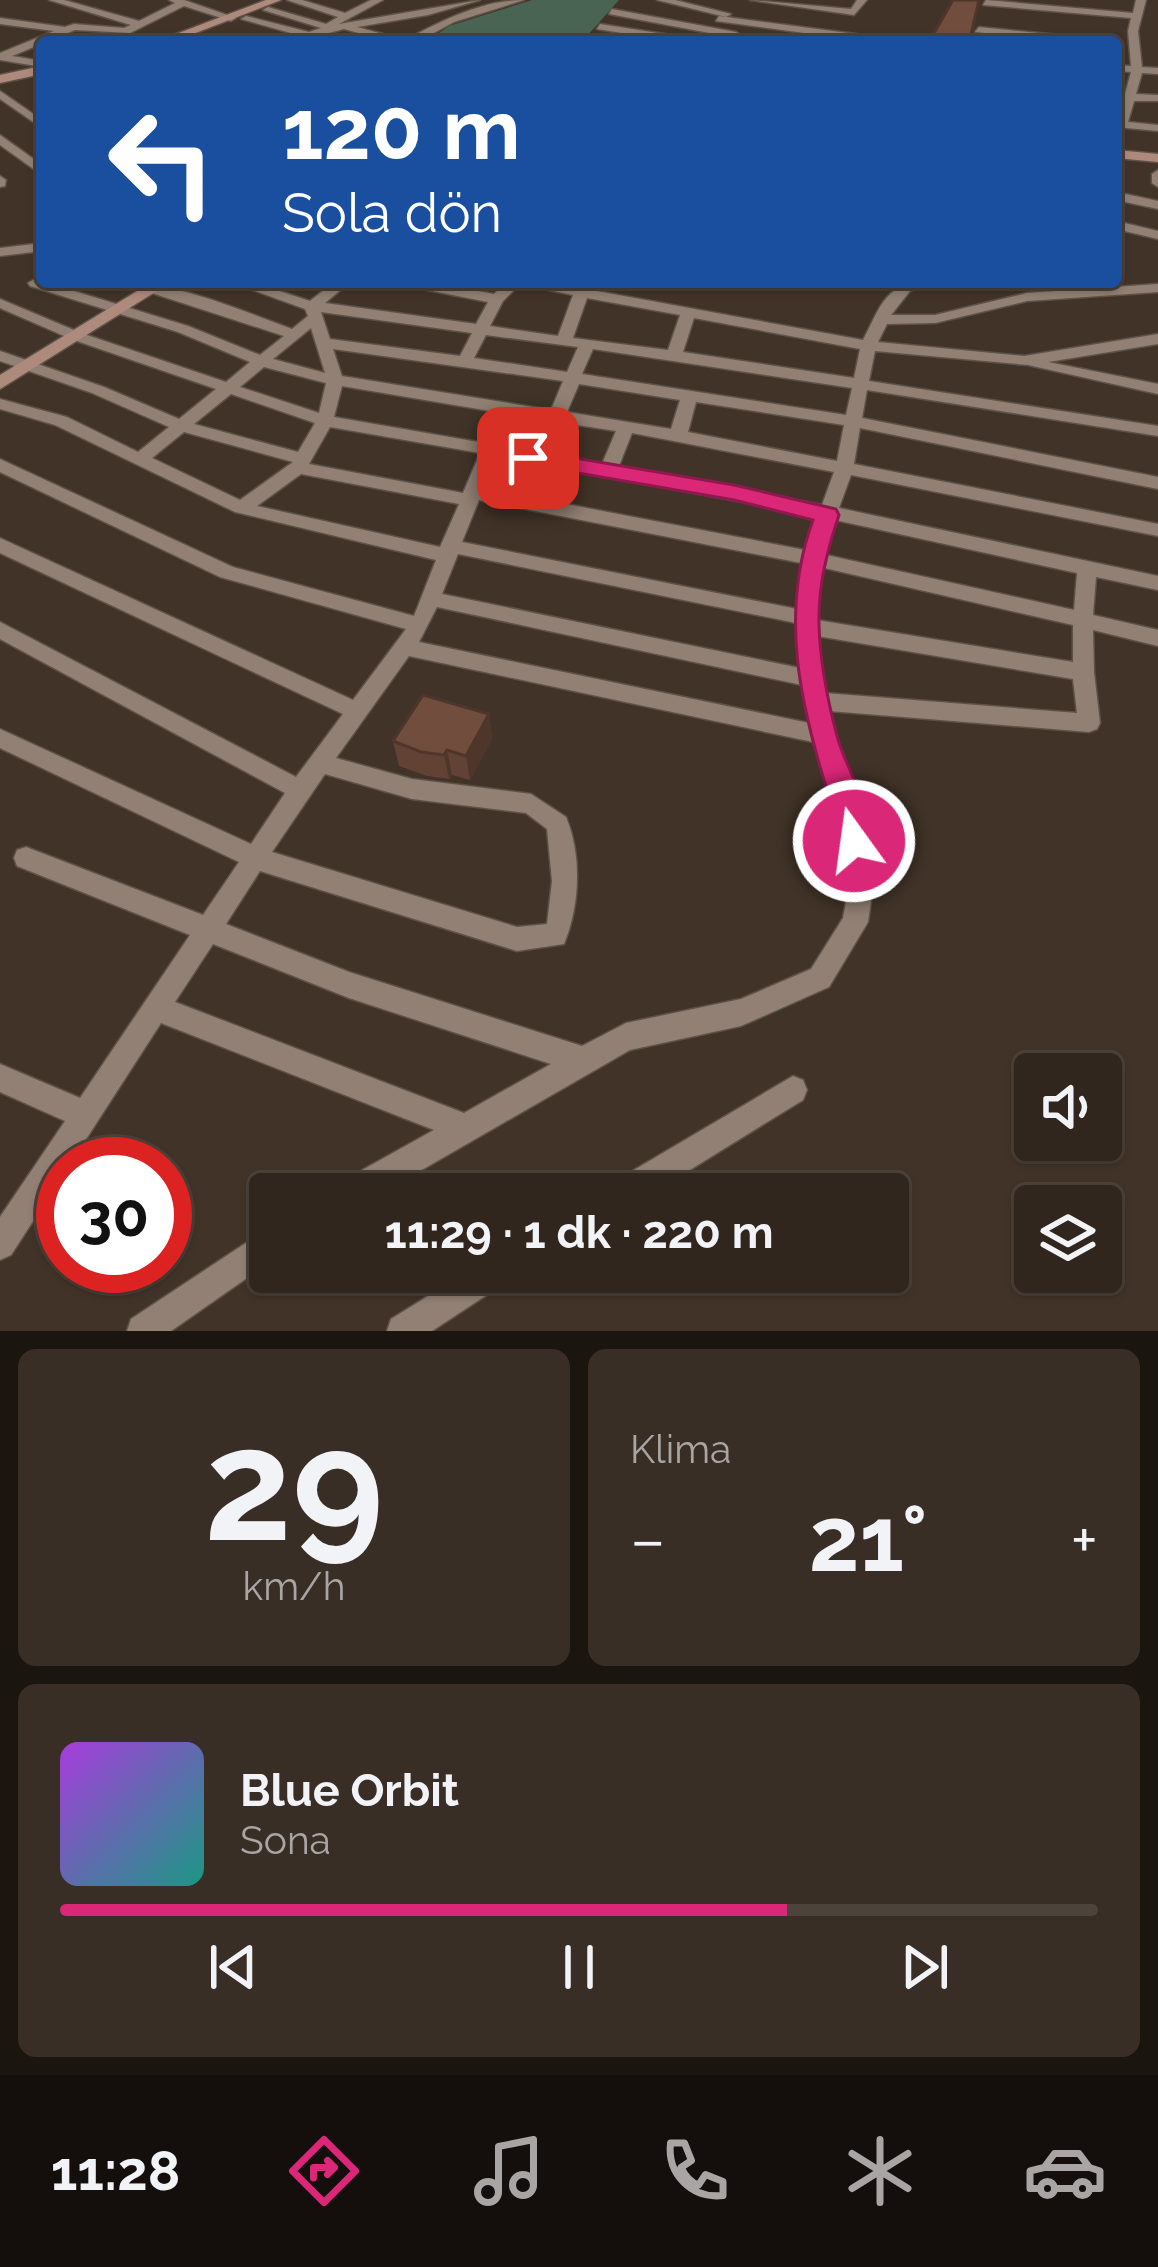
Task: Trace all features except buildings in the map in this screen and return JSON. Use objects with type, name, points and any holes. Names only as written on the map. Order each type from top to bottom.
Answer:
[{"type":"main road","points":[[178,36],[292,0]]},
{"type":"main road","points":[[199,36],[272,5]]},
{"type":"main road","points":[[0,79],[36,73]]},
{"type":"main road","points":[[1122,155],[1158,158]]},
{"type":"main road","points":[[0,383],[153,288]]},
{"type":"street","points":[[54,0],[139,24]]},
{"type":"street","points":[[292,0],[387,36]]},
{"type":"street","points":[[342,0],[363,7]]},
{"type":"street","points":[[305,35],[379,0],[446,9],[475,0]]},
{"type":"street","points":[[592,36],[623,0]]},
{"type":"street","points":[[662,0],[722,16],[847,36]]},
{"type":"street","points":[[755,0],[854,12],[861,1],[841,0]]},
{"type":"street","points":[[1106,0],[1158,98]]},
{"type":"street","points":[[379,19],[423,35],[451,20],[513,1]]},
{"type":"street","points":[[115,36],[178,2],[231,18]]},
{"type":"street","points":[[1081,36],[977,36],[986,2],[1087,6],[1120,36]]},
{"type":"street","points":[[1122,109],[1134,49],[1158,2]]},
{"type":"street","points":[[272,5],[327,27]]},
{"type":"street","points":[[342,21],[379,19],[420,6]]},
{"type":"street","points":[[1081,36],[1087,6]]},
{"type":"street","points":[[692,36],[735,8],[844,23]]},
{"type":"street","points":[[613,12],[746,36]]},
{"type":"street","points":[[1134,49],[1158,13]]},
{"type":"street","points":[[982,16],[1081,36]]},
{"type":"street","points":[[246,20],[310,36]]},
{"type":"street","points":[[1,22],[66,30]]},
{"type":"street","points":[[1134,49],[1158,23]]},
{"type":"street","points":[[51,36],[78,26],[125,31]]},
{"type":"street","points":[[600,27],[637,36]]},
{"type":"street","points":[[819,36],[824,33]]},
{"type":"street","points":[[0,57],[36,42]]},
{"type":"street","points":[[1134,49],[1158,45]]},
{"type":"street","points":[[1134,49],[1158,58]]},
{"type":"street","points":[[1134,49],[1158,71]]},
{"type":"street","points":[[1134,49],[1158,85]]},
{"type":"street","points":[[0,57],[36,71]]},
{"type":"street","points":[[0,94],[36,119]]},
{"type":"street","points":[[16,123],[36,120]]},
{"type":"street","points":[[1122,124],[1158,128]]},
{"type":"street","points":[[0,139],[36,166]]},
{"type":"street","points":[[1158,174],[1158,183]]},
{"type":"street","points":[[1122,197],[1158,205]]},
{"type":"street","points":[[1122,227],[1158,236]]},
{"type":"street","points":[[0,252],[36,249]]},
{"type":"street","points":[[0,299],[36,282]]},
{"type":"street","points":[[56,288],[115,311],[183,329],[261,361],[334,380],[678,435],[1158,530]]},
{"type":"street","points":[[162,288],[293,334]]},
{"type":"street","points":[[253,288],[313,312],[674,355],[858,388],[1158,431]]},
{"type":"street","points":[[139,460],[293,334],[333,288]]},
{"type":"street","points":[[438,288],[497,299]]},
{"type":"street","points":[[465,362],[497,299],[508,288]]},
{"type":"street","points":[[410,1173],[466,1128],[626,1037],[741,1012],[820,978],[855,922],[862,880],[846,802],[822,735],[806,622],[812,558],[845,466],[868,346],[880,320],[905,288]]},
{"type":"street","points":[[880,320],[935,319],[1027,297],[1158,288]]},
{"type":"street","points":[[564,341],[577,289],[868,346],[1024,361],[1158,389]]},
{"type":"street","points":[[0,299],[76,336],[325,421],[609,469],[1158,583]]},
{"type":"street","points":[[241,508],[301,464],[325,421],[334,380],[313,312]]},
{"type":"street","points":[[674,355],[689,312]]},
{"type":"street","points":[[935,319],[951,353]]},
{"type":"street","points":[[1024,361],[1158,339]]},
{"type":"street","points":[[323,343],[855,422],[1158,482]]},
{"type":"street","points":[[557,416],[587,344]]},
{"type":"street","points":[[0,356],[98,390],[181,426],[301,464],[812,558],[1158,638]]},
{"type":"street","points":[[678,435],[690,395]]},
{"type":"street","points":[[0,404],[61,422],[241,508],[806,622],[1083,672]]},
{"type":"street","points":[[0,1244],[319,763],[420,625],[506,409]]},
{"type":"street","points":[[609,469],[626,427]]},
{"type":"street","points":[[0,465],[227,572],[420,625]]},
{"type":"street","points":[[0,545],[356,711]]},
{"type":"street","points":[[430,598],[814,690],[1089,723],[1083,672],[1087,567]]},
{"type":"street","points":[[0,630],[301,790]]},
{"type":"street","points":[[404,646],[822,735]]},
{"type":"street","points":[[0,738],[255,858],[517,939],[555,935],[561,925],[564,869],[558,824],[531,804],[412,789],[319,763]]},
{"type":"street","points":[[26,858],[349,985],[584,1061]]},
{"type":"street","points":[[156,1008],[466,1128]]},
{"type":"street","points":[[0,1078],[85,1115]]},
{"type":"street","points":[[657,1173],[793,1090]]},
{"type":"street","points":[[143,1331],[249,1258]]},
{"type":"street","points":[[403,1331],[439,1293]]},
{"type":"green space","points":[[532,0],[619,0],[587,36],[435,36],[449,26]]},
{"type":"route","points":[[528,458],[734,492],[827,515],[812,558],[806,626],[822,735],[846,802],[854,841]]}]
